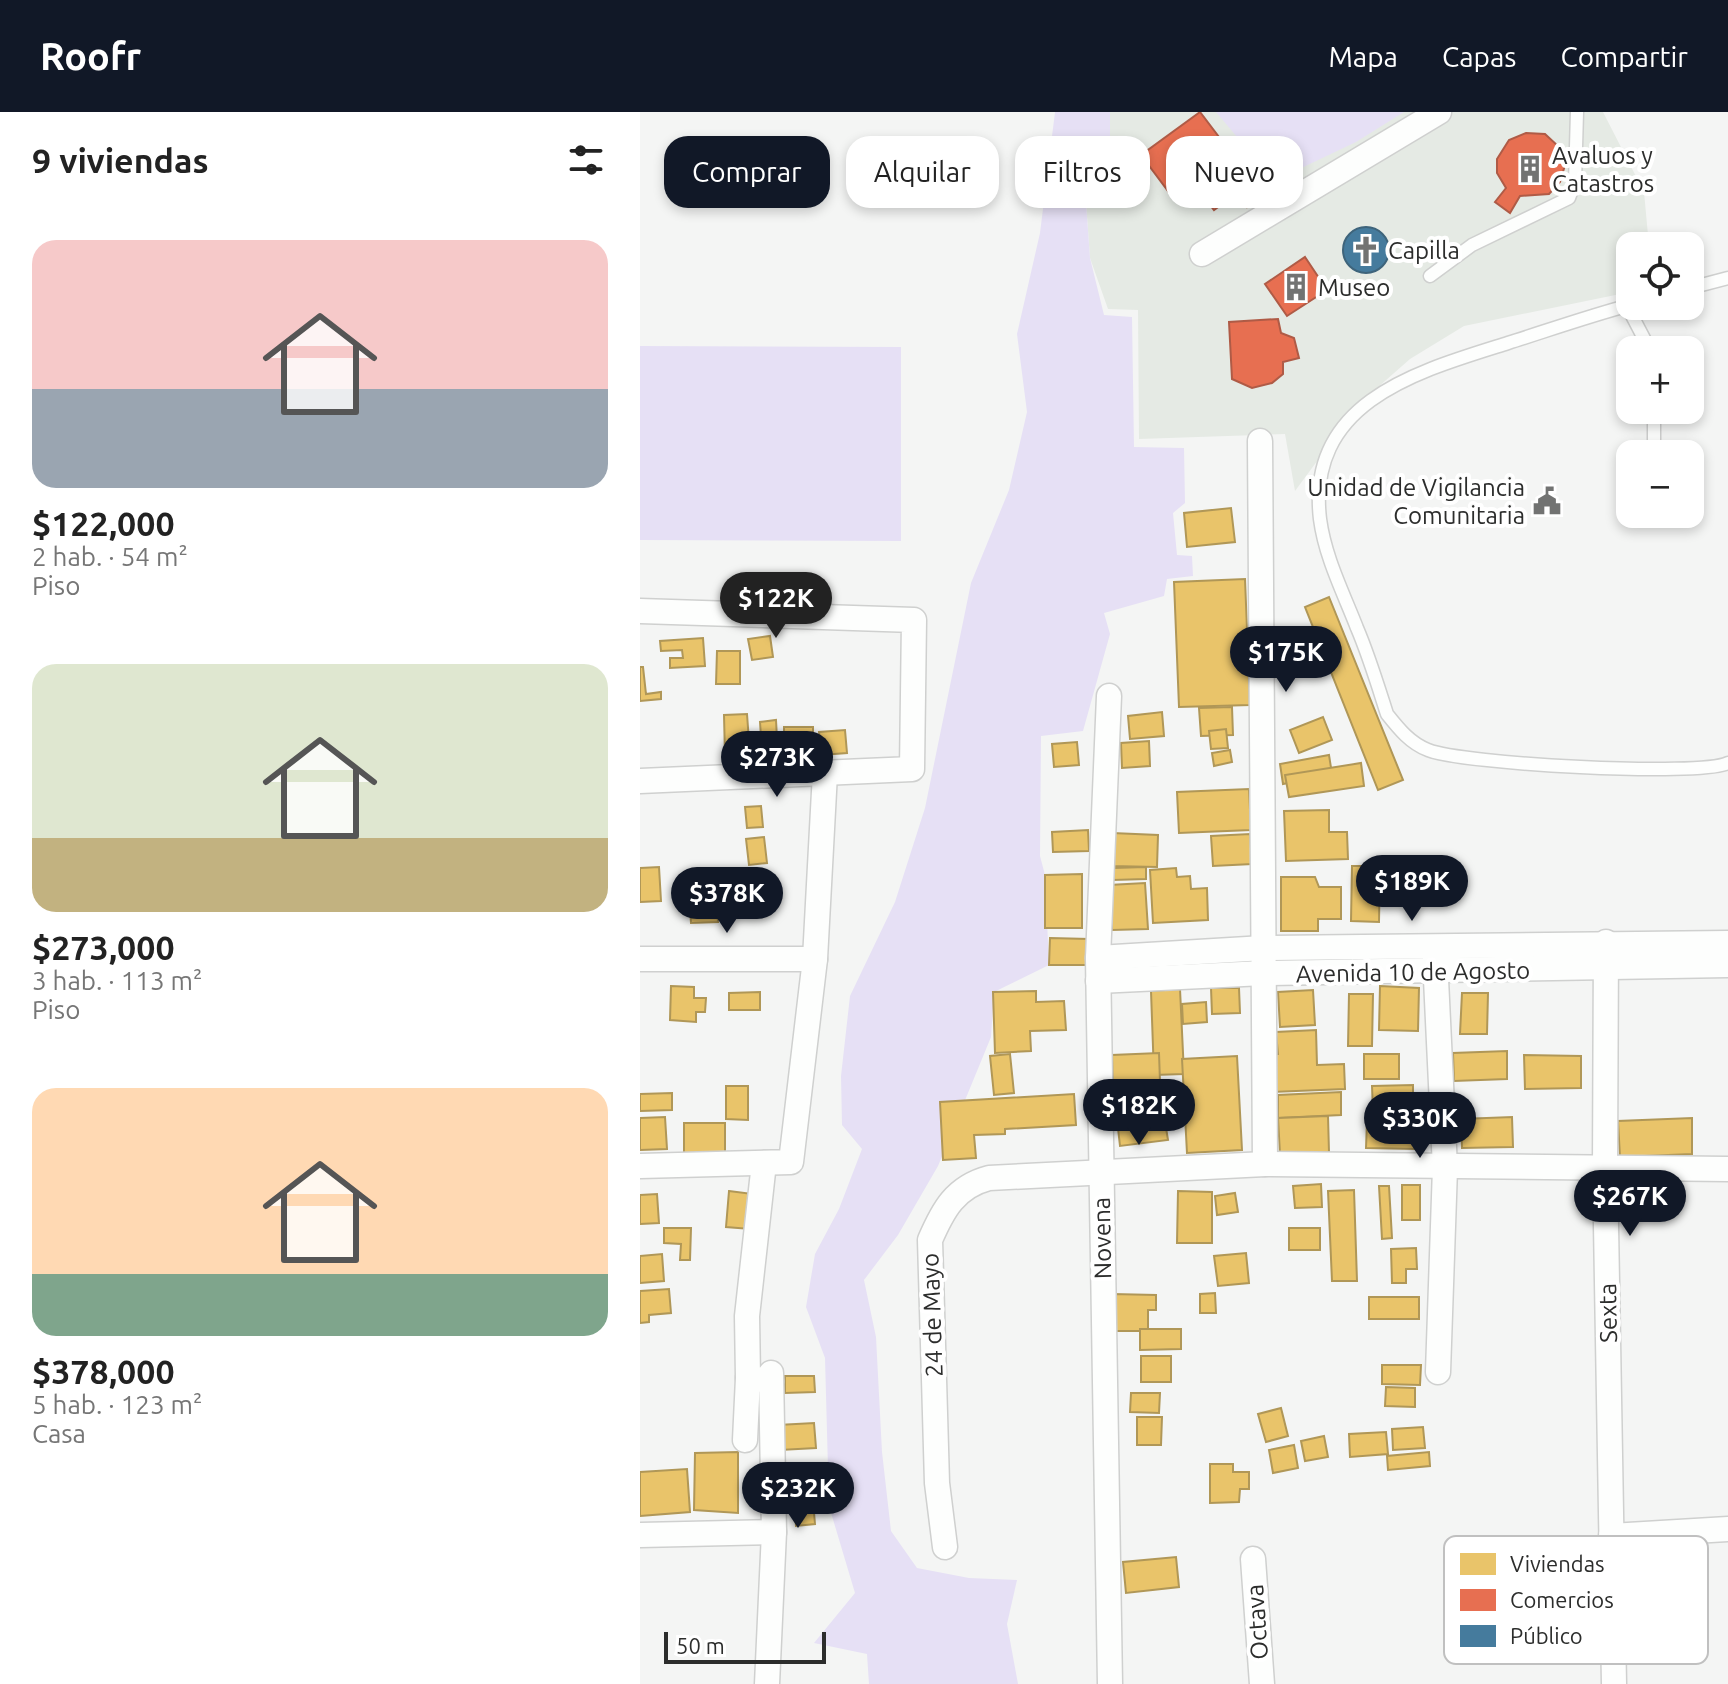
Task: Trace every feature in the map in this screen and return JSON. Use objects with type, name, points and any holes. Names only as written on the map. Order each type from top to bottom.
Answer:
[{"type":"street","points":[[1202,254],[1439,112]]},
{"type":"street","points":[[1260,441],[1265,1164]]},
{"type":"street","points":[[640,611],[914,620],[912,769],[640,781]]},
{"type":"street","name":"Novena","points":[[1109,696],[1098,970],[1110,1684]]},
{"type":"street","points":[[640,1166],[791,1162],[815,959],[825,773]]},
{"type":"street","name":"Sexta","points":[[1606,942],[1605,1168],[1611,1536]]},
{"type":"street","name":"Avenida 10 de Agosto","points":[[1098,970],[1264,948],[1728,943]]},
{"type":"street","points":[[1434,947],[1445,1168],[1438,1372]]},
{"type":"street","points":[[640,959],[815,959]]},
{"type":"street","name":"Avenida 10 de Agosto","points":[[1098,970],[1436,972],[1728,965]]},
{"type":"street","points":[[764,1163],[747,1316],[763,1377],[774,1532],[767,1684]]},
{"type":"street","name":"24 de Mayo","points":[[945,1547],[937,1483],[930,1240],[941,1215],[955,1195],[971,1183],[989,1178],[1265,1164],[1728,1169]]},
{"type":"street","points":[[745,1440],[763,1377]]},
{"type":"street","points":[[1611,1536],[1728,1529]]},
{"type":"street","points":[[640,1535],[774,1532]]},
{"type":"street","name":"Octava","points":[[1253,1559],[1262,1684]]},
{"type":"street","name":"Sexta","points":[[1614,1664],[1614,1684]]},
{"type":"lane","points":[[1430,276],[1479,241],[1569,198],[1575,182],[1577,112]]},
{"type":"lane","points":[[1704,284],[1728,278]]},
{"type":"lane","points":[[1616,309],[1437,365],[1381,391],[1347,421],[1328,450],[1318,480],[1320,519],[1328,556],[1387,714],[1404,736],[1427,750],[1455,757],[1542,763],[1683,769],[1728,763]]},
{"type":"shaded area","points":[[1055,112],[1110,112],[1110,136],[1052,136]]},
{"type":"shaded area","points":[[1110,112],[1603,112],[1644,192],[1648,232],[1616,232],[1616,295],[1464,326],[1410,359],[1360,403],[1295,491],[1285,434],[1139,439],[1138,310],[1108,309],[1090,258],[1086,208],[1150,208],[1150,136],[1110,136]]},
{"type":"shaded area","points":[[1216,112],[1404,112],[1356,142],[1303,167],[1303,136],[1236,136]]},
{"type":"shaded area","points":[[1043,208],[1086,208],[1090,258],[1104,315],[1132,317],[1134,447],[1184,448],[1185,503],[1173,513],[1177,555],[1192,556],[1193,576],[1167,579],[1164,596],[1104,613],[1110,634],[1083,731],[1041,736],[1040,856],[1045,875],[1049,965],[994,992],[991,1037],[938,1166],[898,1235],[864,1280],[876,1337],[882,1452],[891,1531],[917,1568],[969,1578],[1017,1580],[1007,1624],[1018,1684],[869,1684],[867,1654],[814,1643],[855,1593],[829,1506],[825,1358],[806,1307],[815,1254],[839,1209],[862,1149],[842,1125],[841,1076],[850,996],[895,902],[925,808],[971,583],[1009,490],[1027,412],[1017,334]]},
{"type":"shaded area","points":[[640,346],[901,347],[901,541],[640,540]]},
{"type":"building: Viviendas","points":[[1231,508],[1235,542],[1187,547],[1184,513]]},
{"type":"building: Viviendas","points":[[1245,579],[1250,705],[1179,707],[1174,582]]},
{"type":"building: Viviendas","points":[[1329,597],[1403,780],[1378,790],[1305,607]]},
{"type":"building: Viviendas","points":[[770,636],[773,657],[752,660],[748,639]]},
{"type":"building: Viviendas","points":[[703,638],[705,666],[670,668],[670,658],[683,658],[682,650],[661,651],[660,641]]},
{"type":"building: Viviendas","points":[[1309,643],[1311,675],[1280,677],[1278,645]]},
{"type":"building: Viviendas","points":[[717,651],[740,651],[740,684],[716,684]]},
{"type":"building: Viviendas","points":[[640,667],[643,667],[646,694],[661,692],[661,699],[640,701]]},
{"type":"building: Viviendas","points":[[1232,707],[1233,735],[1201,736],[1199,708]]},
{"type":"building: Viviendas","points":[[1162,712],[1164,736],[1130,739],[1128,716]]},
{"type":"building: Viviendas","points":[[747,714],[750,755],[725,756],[724,715]]},
{"type":"building: Viviendas","points":[[1323,717],[1332,740],[1299,753],[1290,730]]},
{"type":"building: Viviendas","points":[[776,720],[778,757],[756,759],[755,738],[761,737],[760,722]]},
{"type":"building: Viviendas","points":[[784,727],[813,727],[813,755],[784,754]]},
{"type":"building: Viviendas","points":[[1226,729],[1228,748],[1211,749],[1209,731]]},
{"type":"building: Viviendas","points":[[845,730],[847,753],[821,755],[819,732]]},
{"type":"building: Viviendas","points":[[1149,741],[1150,766],[1122,768],[1121,743]]},
{"type":"building: Viviendas","points":[[1077,742],[1079,765],[1054,767],[1052,744]]},
{"type":"building: Viviendas","points":[[1230,750],[1232,762],[1214,766],[1212,753]]},
{"type":"building: Viviendas","points":[[1329,755],[1332,774],[1283,784],[1280,764]]},
{"type":"building: Viviendas","points":[[1361,763],[1364,786],[1289,797],[1285,775]]},
{"type":"building: Viviendas","points":[[1249,789],[1251,830],[1179,833],[1177,792]]},
{"type":"building: Viviendas","points":[[761,806],[763,827],[747,828],[745,807]]},
{"type":"building: Viviendas","points":[[1329,810],[1329,832],[1347,832],[1348,859],[1286,861],[1284,811]]},
{"type":"building: Viviendas","points":[[1088,830],[1089,851],[1053,852],[1052,832]]},
{"type":"building: Viviendas","points":[[1112,833],[1158,835],[1157,867],[1111,866]]},
{"type":"building: Viviendas","points":[[1250,834],[1252,864],[1213,866],[1211,836]]},
{"type":"building: Viviendas","points":[[764,837],[767,863],[749,865],[746,839]]},
{"type":"building: Viviendas","points":[[1352,866],[1380,866],[1379,922],[1351,921]]},
{"type":"building: Viviendas","points":[[659,867],[661,901],[640,902],[640,868]]},
{"type":"building: Viviendas","points":[[1146,867],[1146,879],[1113,880],[1113,868]]},
{"type":"building: Viviendas","points":[[1176,868],[1177,877],[1190,876],[1191,889],[1207,888],[1208,920],[1153,923],[1150,870]]},
{"type":"building: Viviendas","points":[[1082,874],[1082,928],[1045,928],[1045,875]]},
{"type":"building: Viviendas","points":[[1281,877],[1315,877],[1319,887],[1341,887],[1341,919],[1318,919],[1318,931],[1281,931]]},
{"type":"building: Viviendas","points":[[1145,883],[1148,929],[1112,930],[1109,885]]},
{"type":"building: Viviendas","points":[[716,893],[718,922],[691,923],[689,895]]},
{"type":"building: Viviendas","points":[[1050,938],[1089,939],[1089,965],[1049,965]]},
{"type":"building: Viviendas","points":[[671,986],[694,987],[694,998],[706,998],[705,1012],[696,1012],[696,1022],[670,1020]]},
{"type":"building: Viviendas","points":[[1380,986],[1419,988],[1418,1031],[1379,1030]]},
{"type":"building: Viviendas","points":[[1211,988],[1239,988],[1240,1013],[1212,1014]]},
{"type":"building: Viviendas","points":[[1180,989],[1184,1074],[1154,1075],[1151,991]]},
{"type":"building: Viviendas","points":[[1313,990],[1315,1025],[1280,1027],[1278,992]]},
{"type":"building: Viviendas","points":[[1036,991],[1036,1002],[1064,1001],[1066,1030],[1030,1031],[1031,1051],[995,1053],[993,992]]},
{"type":"building: Viviendas","points":[[760,992],[760,1010],[729,1010],[729,993]]},
{"type":"building: Viviendas","points":[[1462,993],[1488,993],[1487,1034],[1460,1034]]},
{"type":"building: Viviendas","points":[[1349,994],[1373,994],[1372,1046],[1348,1046]]},
{"type":"building: Viviendas","points":[[1206,1002],[1207,1022],[1183,1024],[1182,1004]]},
{"type":"building: Viviendas","points":[[1316,1030],[1317,1065],[1344,1064],[1345,1089],[1272,1092],[1270,1054],[1278,1054],[1276,1032]]},
{"type":"building: Viviendas","points":[[1507,1051],[1507,1079],[1454,1081],[1453,1053]]},
{"type":"building: Viviendas","points":[[1159,1053],[1160,1082],[1113,1084],[1112,1055]]},
{"type":"building: Viviendas","points":[[1010,1054],[1014,1093],[994,1095],[990,1056]]},
{"type":"building: Viviendas","points":[[1364,1054],[1399,1054],[1399,1079],[1364,1079]]},
{"type":"building: Viviendas","points":[[1524,1055],[1581,1056],[1581,1088],[1525,1089]]},
{"type":"building: Viviendas","points":[[1237,1056],[1242,1150],[1187,1153],[1182,1059]]},
{"type":"building: Viviendas","points":[[1413,1085],[1413,1110],[1373,1111],[1372,1086]]},
{"type":"building: Viviendas","points":[[726,1086],[748,1086],[748,1120],[726,1119]]},
{"type":"building: Viviendas","points":[[1156,1089],[1157,1110],[1120,1112],[1119,1091]]},
{"type":"building: Viviendas","points":[[1341,1092],[1341,1115],[1278,1118],[1278,1095]]},
{"type":"building: Viviendas","points":[[672,1093],[672,1110],[640,1111],[640,1094]]},
{"type":"building: Viviendas","points":[[1074,1094],[1076,1125],[1005,1129],[1005,1134],[974,1135],[976,1158],[943,1160],[940,1102]]},
{"type":"building: Viviendas","points":[[1328,1116],[1329,1152],[1280,1154],[1278,1118]]},
{"type":"building: Viviendas","points":[[665,1117],[667,1149],[640,1150],[640,1118]]},
{"type":"building: Viviendas","points":[[1512,1117],[1513,1147],[1462,1148],[1461,1119]]},
{"type":"building: Viviendas","points":[[1692,1118],[1692,1154],[1620,1157],[1618,1121]]},
{"type":"building: Viviendas","points":[[1367,1121],[1416,1122],[1416,1149],[1366,1148]]},
{"type":"building: Viviendas","points":[[1165,1122],[1168,1140],[1120,1146],[1118,1128]]},
{"type":"building: Viviendas","points":[[684,1123],[725,1123],[725,1156],[684,1156]]},
{"type":"building: Viviendas","points":[[1321,1184],[1322,1207],[1295,1208],[1293,1186]]},
{"type":"building: Viviendas","points":[[1402,1185],[1420,1185],[1420,1220],[1402,1220]]},
{"type":"building: Viviendas","points":[[1379,1186],[1389,1186],[1392,1238],[1382,1239]]},
{"type":"building: Viviendas","points":[[1354,1190],[1357,1281],[1332,1281],[1328,1191]]},
{"type":"building: Viviendas","points":[[729,1191],[753,1194],[750,1229],[726,1227]]},
{"type":"building: Viviendas","points":[[1178,1191],[1212,1192],[1212,1243],[1177,1243]]},
{"type":"building: Viviendas","points":[[1235,1193],[1238,1212],[1217,1215],[1215,1196]]},
{"type":"building: Viviendas","points":[[657,1194],[659,1223],[640,1224],[640,1195]]},
{"type":"building: Viviendas","points":[[664,1228],[691,1228],[690,1260],[680,1260],[681,1244],[664,1243]]},
{"type":"building: Viviendas","points":[[1289,1228],[1320,1228],[1320,1250],[1289,1250]]},
{"type":"building: Viviendas","points":[[1416,1248],[1417,1269],[1406,1269],[1406,1283],[1392,1283],[1391,1249]]},
{"type":"building: Viviendas","points":[[1246,1253],[1249,1283],[1218,1286],[1214,1256]]},
{"type":"building: Viviendas","points":[[662,1254],[664,1281],[640,1283],[640,1256]]},
{"type":"building: Viviendas","points":[[669,1289],[671,1313],[649,1315],[649,1322],[640,1323],[640,1291]]},
{"type":"building: Viviendas","points":[[1215,1293],[1216,1313],[1200,1313],[1200,1294]]},
{"type":"building: Viviendas","points":[[1112,1294],[1156,1295],[1156,1310],[1148,1310],[1148,1331],[1112,1331]]},
{"type":"building: Viviendas","points":[[1369,1297],[1419,1297],[1419,1319],[1369,1319]]},
{"type":"building: Viviendas","points":[[1140,1329],[1181,1329],[1181,1349],[1140,1350]]},
{"type":"building: Viviendas","points":[[1141,1356],[1171,1356],[1171,1382],[1141,1382]]},
{"type":"building: Viviendas","points":[[1382,1365],[1421,1365],[1420,1385],[1382,1384]]},
{"type":"building: Viviendas","points":[[785,1376],[814,1376],[815,1392],[785,1393]]},
{"type":"building: Viviendas","points":[[1386,1387],[1415,1388],[1415,1407],[1385,1406]]},
{"type":"building: Viviendas","points":[[1131,1393],[1160,1393],[1159,1413],[1130,1412]]},
{"type":"building: Viviendas","points":[[1281,1408],[1288,1436],[1266,1442],[1258,1414]]},
{"type":"building: Viviendas","points":[[1137,1417],[1162,1417],[1161,1445],[1137,1445]]},
{"type":"building: Viviendas","points":[[814,1423],[816,1448],[780,1450],[778,1425]]},
{"type":"building: Viviendas","points":[[1423,1427],[1425,1448],[1393,1450],[1392,1429]]},
{"type":"building: Viviendas","points":[[1386,1432],[1388,1454],[1350,1457],[1349,1434]]},
{"type":"building: Viviendas","points":[[1324,1436],[1328,1457],[1305,1461],[1301,1441]]},
{"type":"building: Viviendas","points":[[1294,1445],[1298,1468],[1273,1473],[1269,1450]]},
{"type":"building: Viviendas","points":[[738,1452],[738,1513],[694,1510],[695,1453]]},
{"type":"building: Viviendas","points":[[1429,1452],[1430,1466],[1388,1470],[1387,1456]]},
{"type":"building: Viviendas","points":[[1210,1464],[1233,1464],[1233,1472],[1249,1472],[1249,1489],[1240,1489],[1239,1502],[1210,1503]]},
{"type":"building: Viviendas","points":[[687,1469],[690,1512],[640,1516],[640,1472]]},
{"type":"building: Viviendas","points":[[813,1501],[815,1524],[796,1526],[794,1503]]},
{"type":"building: Viviendas","points":[[1176,1557],[1179,1587],[1126,1593],[1123,1562]]},
{"type":"building: Comercios","points":[[1200,112],[1218,136],[1167,136]]},
{"type":"building: Comercios","name":"Avaluos y Catastros","points":[[1526,133],[1545,134],[1558,146],[1565,165],[1560,182],[1549,194],[1520,196],[1510,213],[1495,202],[1506,188],[1497,173],[1497,159],[1509,140]]},
{"type":"building: Comercios","points":[[1166,137],[1166,188],[1150,167],[1150,148]]},
{"type":"building: Comercios","name":"Museo","points":[[1305,257],[1327,290],[1287,316],[1265,284]]},
{"type":"building: Comercios","points":[[1278,319],[1281,333],[1294,338],[1299,358],[1283,362],[1283,374],[1272,383],[1252,388],[1232,379],[1229,322]]},
{"type":"building: Público","name":"Capilla","points":[[1366,227],[1382,234],[1389,250],[1382,266],[1366,273],[1350,266],[1343,250],[1350,234]]},
{"type":"place","name":"Avaluos y Catastros","points":[[1530,169]]},
{"type":"place","name":"Capilla","points":[[1366,250]]},
{"type":"place","name":"Museo","points":[[1296,287]]},
{"type":"place","name":"Unidad de Vigilancia Comunitaria","points":[[1547,501]]}]
